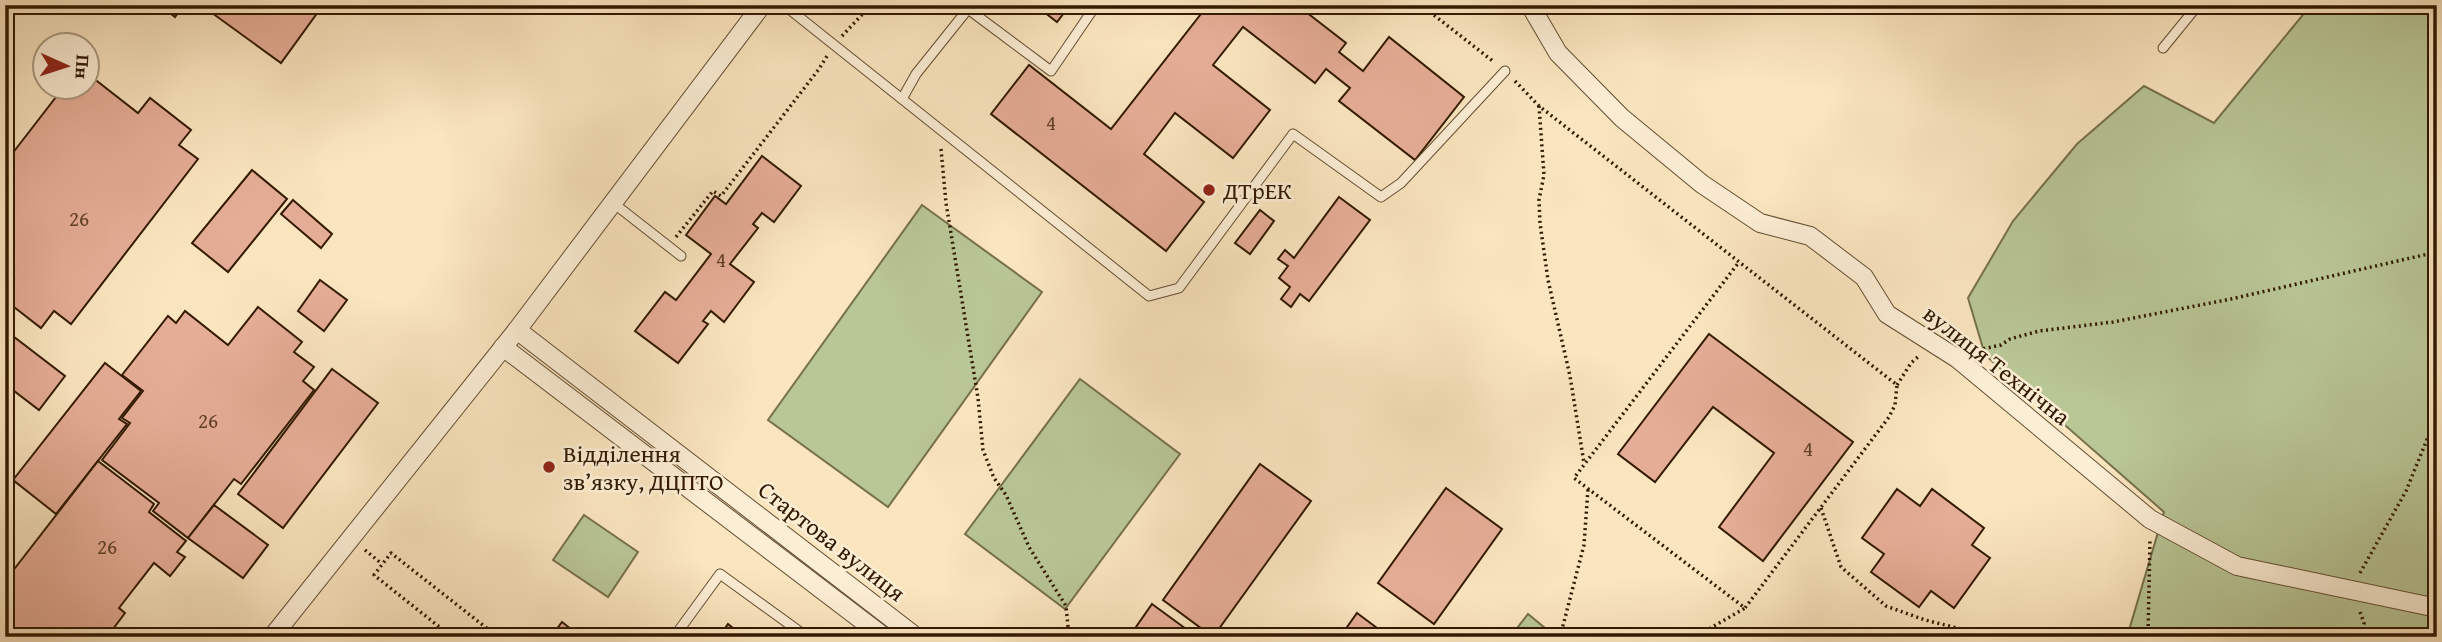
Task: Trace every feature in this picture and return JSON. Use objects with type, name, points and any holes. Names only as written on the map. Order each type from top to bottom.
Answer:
[{"type":"street","points":[[272,637],[517,330],[762,5]]},
{"type":"street","name":"вулиця Технічна","points":[[1530,5],[1558,53],[1622,118],[1702,184],[1760,223],[1810,236],[1864,277],[1887,314],[1958,359],[2150,519],[2237,566],[2437,608]]},
{"type":"street","name":"Стартова вулиця","points":[[517,330],[916,637]]},
{"type":"street","name":"Стартова вулиця","points":[[503,347],[884,637]]},
{"type":"lane","points":[[784,5],[1149,296],[1179,288],[1293,134],[1381,197],[1401,183],[1505,71]]},
{"type":"lane","points":[[902,99],[916,74],[968,9],[1051,71],[1096,5]]},
{"type":"lane","points":[[2162,48],[2198,5]]},
{"type":"lane","points":[[612,202],[681,256]]},
{"type":"lane","points":[[674,637],[720,574],[807,637]]},
{"type":"path","points":[[669,247],[713,191],[721,196],[819,69],[833,45],[871,5]]},
{"type":"path","points":[[1420,5],[1505,71],[1539,106],[1898,385]]},
{"type":"path","points":[[1539,106],[1544,176],[1539,200],[1540,223],[1548,280],[1570,376],[1584,465]]},
{"type":"path","points":[[939,129],[946,203],[978,398],[983,450],[1029,547],[1066,606],[1069,637]]},
{"type":"path","points":[[1958,359],[1968,352],[2001,345],[2010,339],[2039,331],[2113,322],[2231,299],[2437,252]]},
{"type":"path","points":[[1739,262],[1574,478],[1745,608]]},
{"type":"path","points":[[1695,637],[1745,608],[1889,417],[1895,405],[1898,385],[1911,363],[1934,343]]},
{"type":"path","points":[[2351,590],[2406,491],[2437,415]]},
{"type":"path","points":[[1560,637],[1584,545],[1588,489]]},
{"type":"path","points":[[1821,508],[1841,566],[1886,606],[1925,620],[1977,633],[1980,637]]},
{"type":"path","points":[[2148,637],[2150,519]]},
{"type":"path","points":[[452,637],[374,575],[391,553],[498,637]]},
{"type":"green space","points":[[2311,5],[2437,5],[2437,637],[2127,637],[2164,512],[1985,355],[1968,298],[2013,221],[2077,144],[2144,86],[2214,123]]},
{"type":"green space","points":[[922,205],[1042,292],[888,507],[768,420]]},
{"type":"green space","points":[[1080,379],[1180,454],[1065,609],[965,534]]},
{"type":"green space","points":[[584,515],[638,552],[608,597],[553,560]]},
{"type":"green space","points":[[1528,614],[1556,637],[1510,637]]},
{"type":"building","points":[[160,5],[184,5],[175,17]]},
{"type":"building","points":[[201,5],[323,5],[281,63]]},
{"type":"building","points":[[1035,5],[1070,5],[1057,22]]},
{"type":"building","points":[[1208,5],[1297,5],[1346,43],[1339,52],[1363,71],[1389,37],[1464,97],[1415,160],[1339,101],[1350,88],[1326,69],[1315,83],[1243,27],[1213,65],[1270,110],[1233,158],[1175,113],[1144,154],[1204,202],[1166,251],[991,114],[1029,65],[1111,129]]},
{"type":"building","points":[[102,85],[138,113],[150,98],[191,130],[179,145],[198,159],[71,324],[54,311],[41,328],[5,300],[5,290],[14,279],[5,273],[5,163],[52,102],[102,102]]},
{"type":"building","points":[[762,156],[801,186],[774,222],[762,213],[753,224],[758,228],[730,264],[754,282],[724,322],[711,311],[703,321],[708,324],[678,363],[635,331],[665,292],[676,300],[711,254],[686,235],[715,196],[726,204]]},
{"type":"building","points":[[252,170],[287,199],[228,272],[192,243]]},
{"type":"building","points":[[1339,197],[1370,220],[1309,301],[1300,294],[1291,307],[1281,299],[1290,287],[1279,278],[1288,266],[1278,259],[1285,250],[1294,258]]},
{"type":"building","points":[[293,200],[332,234],[321,248],[281,214]]},
{"type":"building","points":[[1260,210],[1274,221],[1250,254],[1235,243]]},
{"type":"building","points":[[320,280],[347,300],[324,331],[298,311]]},
{"type":"building","points":[[258,307],[302,342],[294,352],[314,367],[303,381],[314,390],[241,484],[234,479],[188,538],[153,511],[159,503],[102,460],[130,423],[122,418],[143,391],[122,375],[168,316],[176,323],[185,311],[228,345]]},
{"type":"building","points":[[5,330],[65,376],[39,410],[5,384]]},
{"type":"building","points":[[1709,334],[1853,442],[1763,561],[1719,527],[1774,453],[1713,407],[1655,482],[1618,454]]},
{"type":"building","points":[[105,363],[141,391],[119,419],[127,424],[56,514],[13,480]]},
{"type":"building","points":[[332,369],[378,403],[283,528],[238,494]]},
{"type":"building","points":[[98,461],[154,504],[149,512],[186,541],[177,552],[185,557],[170,576],[154,563],[119,608],[125,613],[107,637],[19,637],[5,626],[5,581]]},
{"type":"building","points":[[1260,464],[1311,501],[1213,637],[1163,600]]},
{"type":"building","points":[[1446,488],[1502,529],[1434,624],[1378,583]]},
{"type":"building","points":[[1897,489],[1920,506],[1932,489],[1984,528],[1972,545],[1990,558],[1954,608],[1931,591],[1919,607],[1871,572],[1884,554],[1862,538]]},
{"type":"building","points":[[214,505],[268,545],[243,578],[188,538]]},
{"type":"building","points":[[1152,604],[1197,637],[1129,637]]},
{"type":"building","points":[[1357,613],[1389,637],[1340,637]]},
{"type":"building","points":[[562,622],[581,637],[551,637]]},
{"type":"building","points":[[728,624],[744,637],[719,637]]},
{"type":"place","name":"ДТрЕК","points":[[1209,190]]},
{"type":"place","name":"Відділення зв’язку, ДЦПТО","points":[[549,467]]}]
